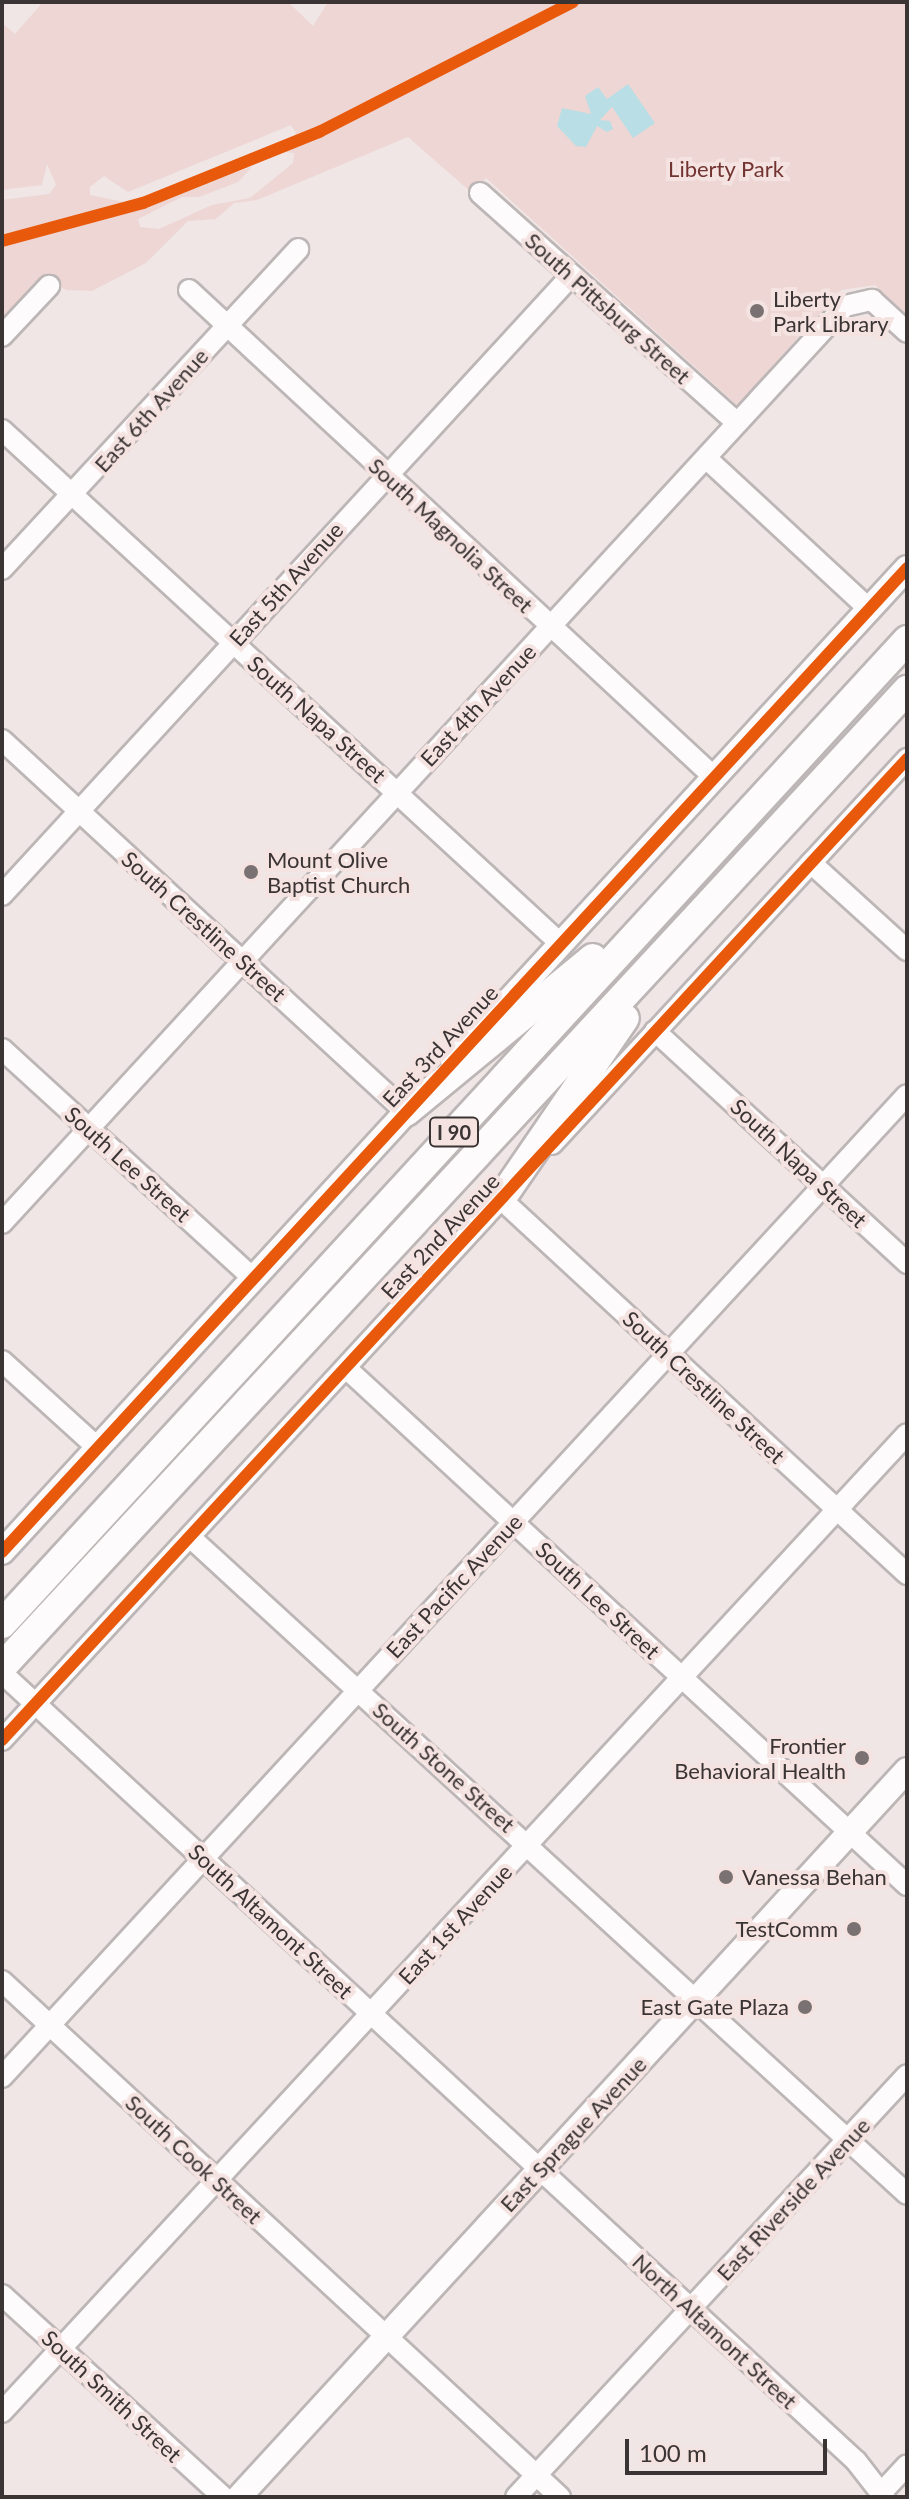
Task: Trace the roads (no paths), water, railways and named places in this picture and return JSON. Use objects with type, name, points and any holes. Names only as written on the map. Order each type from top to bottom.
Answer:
[{"type":"highway","name":"I 90","points":[[2,1624],[671,893],[907,640]]},
{"type":"highway","name":"I 90","points":[[6,1664],[907,690]]},
{"type":"highway","points":[[406,1112],[671,893]]},
{"type":"highway","points":[[501,1199],[593,1058],[655,981],[683,930]]},
{"type":"main road","name":"East 3rd Avenue","points":[[2,1552],[907,568]]},
{"type":"main road","name":"East Sprague Avenue","points":[[239,2497],[907,1770]]},
{"type":"street","name":"South Pittsburg Street","points":[[480,193],[737,423]]},
{"type":"street","name":"East 6th Avenue","points":[[2,569],[298,249]]},
{"type":"street","name":"East 5th Avenue","points":[[2,895],[572,275]]},
{"type":"street","points":[[2,336],[49,286]]},
{"type":"street","name":"South Magnolia Street","points":[[189,290],[715,778]]},
{"type":"street","name":"East 4th Avenue","points":[[2,1223],[845,306],[872,300],[907,332]]},
{"type":"street","name":"South Napa Street","points":[[2,430],[561,944]]},
{"type":"street","points":[[706,458],[869,609]]},
{"type":"street","name":"South Crestline Street","points":[[2,740],[406,1112]]},
{"type":"street","name":"East 2nd Avenue","points":[[2,1740],[907,759]]},
{"type":"street","points":[[811,863],[907,950]]},
{"type":"street","name":"South Napa Street","points":[[655,1031],[907,1263]]},
{"type":"street","name":"South Lee Street","points":[[2,1049],[253,1278]]},
{"type":"street","name":"East Pacific Avenue","points":[[2,2077],[907,1095]]},
{"type":"street","name":"South Crestline Street","points":[[501,1199],[907,1574]]},
{"type":"street","points":[[2,1361],[97,1447]]},
{"type":"street","name":"South Lee Street","points":[[346,1368],[907,1885]]},
{"type":"street","name":"East 1st Avenue","points":[[2,2412],[907,1434]]},
{"type":"street","name":"South Stone Street","points":[[190,1537],[530,1844],[907,2194]]},
{"type":"street","name":"South Altamont Street","points":[[6,1664],[36,1704],[540,2170]]},
{"type":"street","name":"South Cook Street","points":[[2,1981],[560,2497]]},
{"type":"street","name":"East Riverside Avenue","points":[[516,2497],[907,2075]]},
{"type":"street","name":"North Altamont Street","points":[[540,2170],[691,2309],[883,2494]]},
{"type":"street","name":"South Smith Street","points":[[2,2295],[223,2497]]},
{"type":"street","points":[[883,2494],[907,2465]]},
{"type":"water","points":[[628,84],[655,123],[633,138],[612,107],[600,120],[610,121],[613,129],[607,132],[597,126],[586,147],[576,146],[557,126],[562,108],[591,114],[585,96],[598,87],[607,99]]},
{"type":"place","name":"Liberty Park Library","points":[[757,311]]},
{"type":"place","name":"Mount Olive Baptist Church","points":[[251,872]]},
{"type":"place","name":"Frontier Behavioral Health","points":[[862,1758]]},
{"type":"place","name":"Vanessa Behan","points":[[726,1877]]},
{"type":"place","name":"TestComm","points":[[854,1929]]},
{"type":"place","name":"East Gate Plaza","points":[[805,2007]]},
{"type":"park label","name":"Liberty Park","points":[[726,169]]}]
